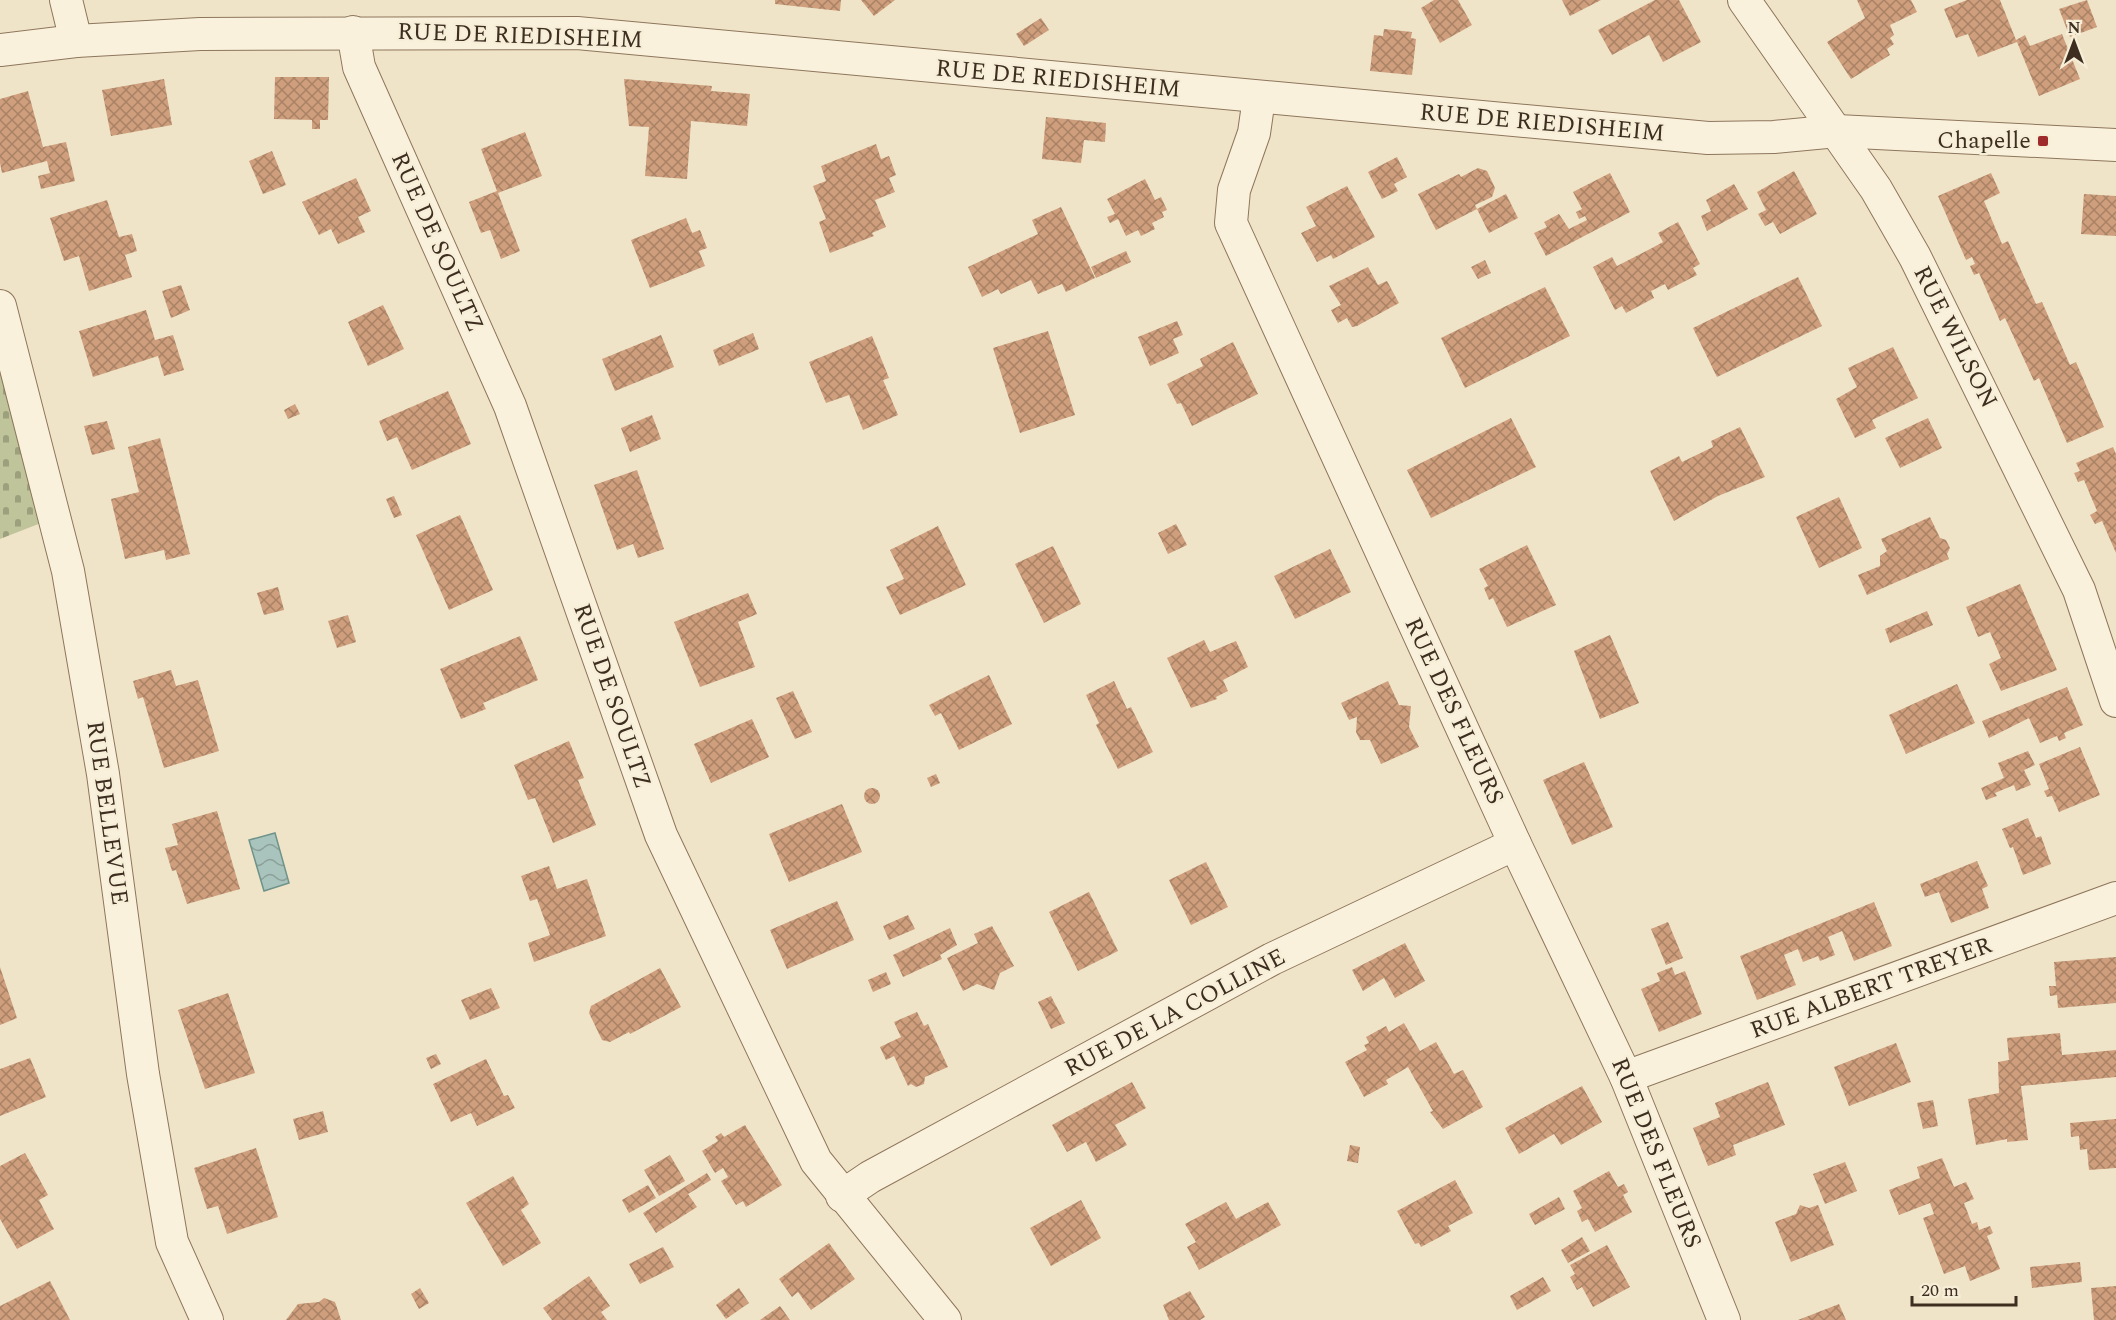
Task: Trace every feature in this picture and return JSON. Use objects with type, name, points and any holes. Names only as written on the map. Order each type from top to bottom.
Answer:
[{"type":"street","points":[[66,0],[76,41]]},
{"type":"street","name":"RUE WILSON","points":[[1744,0],[1838,131],[1876,189],[1915,258],[2079,591],[2116,701]]},
{"type":"street","name":"RUE DE SOULTZ","points":[[353,32],[359,67],[510,406],[662,835],[816,1161],[842,1196],[945,1320]]},
{"type":"street","name":"RUE DE RIEDISHEIM","points":[[0,51],[76,41],[200,34],[577,33],[1708,138],[1774,137],[1838,131],[2116,145]]},
{"type":"street","name":"RUE DES FLEURS","points":[[1259,98],[1254,133],[1234,190],[1231,223],[1515,844],[1626,1077],[1724,1320]]},
{"type":"street","name":"RUE BELLEVUE","points":[[0,306],[68,571],[103,774],[143,1074],[172,1242],[207,1320]]},
{"type":"street","name":"RUE DE LA COLLINE","points":[[842,1196],[881,1172],[1272,959],[1515,844]]},
{"type":"street","name":"RUE ALBERT TREYER","points":[[1626,1077],[2116,898]]},
{"type":"green space","points":[[0,361],[41,523],[0,539]]},
{"type":"water","points":[[275,833],[289,883],[264,891],[249,840]]},
{"type":"building","points":[[775,0],[841,0],[840,11],[775,4]]},
{"type":"building","points":[[861,0],[895,0],[874,16]]},
{"type":"building","points":[[1434,0],[1458,0],[1472,25],[1440,43],[1421,8]]},
{"type":"building","points":[[1562,0],[1601,0],[1570,16]]},
{"type":"building","points":[[1655,0],[1679,0],[1701,42],[1663,62],[1649,35],[1612,55],[1598,30]]},
{"type":"building","points":[[1857,0],[1911,0],[1917,12],[1890,25],[1894,35],[1890,38],[1894,44],[1887,49],[1890,55],[1851,79],[1827,42],[1865,18]]},
{"type":"building","points":[[1967,0],[2000,0],[2016,40],[2025,35],[2030,46],[2062,34],[2080,79],[2039,96],[2017,42],[1978,57],[1968,34],[1956,38],[1944,9]]},
{"type":"building","points":[[2087,0],[2097,27],[2070,37],[2059,9]]},
{"type":"building","points":[[1041,18],[1049,30],[1024,46],[1016,34]]},
{"type":"building","points":[[1384,29],[1412,32],[1411,38],[1416,39],[1412,75],[1370,71],[1374,35],[1383,36]]},
{"type":"building","points":[[275,77],[329,77],[328,120],[320,120],[320,129],[312,129],[312,120],[274,119]]},
{"type":"building","points":[[164,79],[172,125],[111,136],[102,90]]},
{"type":"building","points":[[624,79],[712,86],[711,91],[750,94],[747,126],[691,121],[687,179],[645,176],[649,127],[629,126]]},
{"type":"building","points":[[28,91],[43,147],[66,142],[75,181],[41,189],[38,176],[50,173],[47,161],[2,173],[0,99]]},
{"type":"building","points":[[1046,117],[1106,123],[1105,142],[1084,140],[1081,163],[1042,159]]},
{"type":"building","points":[[525,132],[542,176],[498,193],[520,251],[501,259],[490,230],[481,233],[469,202],[497,191],[481,149]]},
{"type":"building","points":[[876,144],[881,159],[889,156],[896,175],[889,178],[895,192],[875,200],[886,227],[872,233],[874,236],[830,253],[819,222],[826,219],[813,186],[826,181],[821,166]]},
{"type":"building","points":[[272,151],[286,185],[263,194],[249,161]]},
{"type":"building","points":[[1397,157],[1407,177],[1394,184],[1398,191],[1382,199],[1368,172]]},
{"type":"building","points":[[1478,168],[1487,171],[1495,188],[1492,197],[1475,205],[1477,209],[1436,230],[1418,194],[1459,174],[1461,177]]},
{"type":"building","points":[[1794,171],[1817,214],[1780,234],[1773,222],[1765,226],[1758,214],[1766,210],[1757,192]]},
{"type":"building","points":[[1610,173],[1630,212],[1546,256],[1534,233],[1547,227],[1544,222],[1559,214],[1569,229],[1587,220],[1585,216],[1579,219],[1576,212],[1582,209],[1573,192]]},
{"type":"building","points":[[1991,173],[2000,193],[1984,201],[2002,244],[2008,241],[2036,304],[2042,302],[2070,365],[2076,362],[2104,427],[2067,443],[2039,378],[2034,381],[2005,318],[2000,321],[1979,273],[1974,275],[1970,266],[1975,264],[1972,257],[1966,260],[1938,196]]},
{"type":"building","points":[[356,178],[371,211],[358,217],[365,232],[338,244],[331,229],[319,235],[302,202]]},
{"type":"building","points":[[1145,179],[1155,200],[1161,197],[1167,210],[1162,212],[1164,217],[1152,223],[1155,229],[1141,236],[1138,230],[1126,236],[1118,219],[1110,223],[1107,217],[1115,214],[1107,199]]},
{"type":"building","points":[[1734,184],[1748,209],[1707,231],[1701,216],[1711,211],[1706,200]]},
{"type":"building","points":[[1347,186],[1375,237],[1333,259],[1331,255],[1317,262],[1301,233],[1316,226],[1306,207]]},
{"type":"building","points":[[1506,194],[1518,218],[1489,233],[1477,209]]},
{"type":"building","points":[[2084,194],[2116,196],[2116,236],[2081,234]]},
{"type":"building","points":[[107,200],[119,237],[132,234],[137,251],[125,255],[132,277],[89,291],[79,256],[64,261],[50,218]]},
{"type":"building","points":[[1061,207],[1095,278],[1066,292],[1062,284],[1038,294],[1031,280],[1001,294],[998,289],[982,297],[968,267],[1038,234],[1032,220]]},
{"type":"building","points":[[686,218],[692,233],[700,230],[707,248],[699,251],[705,266],[650,288],[631,240]]},
{"type":"building","points":[[1678,222],[1700,264],[1693,268],[1697,275],[1668,290],[1665,284],[1651,291],[1654,298],[1626,313],[1622,306],[1615,310],[1593,267],[1612,257],[1617,266],[1652,248],[1663,242],[1658,233]]},
{"type":"building","points":[[1126,251],[1131,262],[1096,278],[1091,267]]},
{"type":"building","points":[[1485,260],[1491,273],[1478,279],[1471,267]]},
{"type":"building","points":[[1368,267],[1378,285],[1387,281],[1399,303],[1357,326],[1352,327],[1347,318],[1338,323],[1331,310],[1341,305],[1329,286]]},
{"type":"building","points":[[1798,277],[1822,326],[1717,377],[1693,328]]},
{"type":"building","points":[[181,285],[190,310],[171,318],[162,291]]},
{"type":"building","points":[[1545,287],[1570,336],[1465,388],[1441,338]]},
{"type":"building","points":[[383,305],[404,349],[368,366],[348,322]]},
{"type":"building","points":[[146,310],[155,340],[173,335],[184,370],[164,376],[158,356],[93,377],[79,331]]},
{"type":"building","points":[[1177,321],[1183,335],[1173,339],[1179,353],[1150,366],[1138,337]]},
{"type":"building","points":[[1048,331],[1075,415],[1020,433],[993,348]]},
{"type":"building","points":[[753,333],[759,349],[719,366],[713,350]]},
{"type":"building","points":[[661,335],[674,367],[615,391],[602,359]]},
{"type":"building","points":[[872,336],[889,378],[883,380],[898,415],[863,430],[849,395],[826,403],[809,362]]},
{"type":"building","points":[[1233,342],[1258,394],[1192,426],[1181,403],[1177,404],[1167,384],[1203,366],[1200,359]]},
{"type":"building","points":[[1893,347],[1918,398],[1872,420],[1876,428],[1855,438],[1836,399],[1857,387],[1848,368]]},
{"type":"building","points":[[448,391],[471,444],[412,470],[397,437],[387,441],[379,421]]},
{"type":"building","points":[[295,404],[300,414],[288,419],[284,410]]},
{"type":"building","points":[[652,415],[661,439],[630,452],[621,428]]},
{"type":"building","points":[[1511,418],[1536,467],[1431,518],[1407,470]]},
{"type":"building","points":[[1928,418],[1942,448],[1900,468],[1885,438]]},
{"type":"building","points":[[107,421],[115,449],[92,455],[84,426]]},
{"type":"building","points":[[1740,427],[1765,477],[1718,496],[1674,521],[1650,471],[1679,456],[1682,462],[1713,447],[1711,441]]},
{"type":"building","points":[[160,438],[190,554],[166,560],[164,550],[125,559],[111,499],[139,492],[128,447]]},
{"type":"building","points":[[2113,447],[2116,454],[2116,553],[2102,521],[2095,524],[2090,515],[2097,511],[2084,480],[2078,482],[2074,473],[2080,471],[2076,463]]},
{"type":"building","points":[[637,470],[664,549],[638,558],[633,544],[617,550],[594,485]]},
{"type":"building","points":[[394,496],[402,515],[394,518],[386,499]]},
{"type":"building","points":[[1839,497],[1862,548],[1819,568],[1796,517]]},
{"type":"building","points":[[460,515],[493,590],[449,610],[416,535]]},
{"type":"building","points":[[1930,517],[1940,538],[1946,540],[1950,548],[1947,554],[1949,559],[1867,595],[1858,575],[1880,566],[1880,556],[1887,551],[1881,539]]},
{"type":"building","points":[[1176,524],[1187,545],[1168,554],[1158,533]]},
{"type":"building","points":[[938,526],[966,585],[900,615],[886,587],[904,579],[890,550]]},
{"type":"building","points":[[1527,545],[1556,605],[1507,627],[1493,598],[1489,600],[1484,588],[1488,586],[1479,569]]},
{"type":"building","points":[[1053,546],[1081,604],[1044,623],[1015,564]]},
{"type":"building","points":[[1330,549],[1351,592],[1295,619],[1274,576]]},
{"type":"building","points":[[2020,584],[2057,670],[2001,691],[1989,664],[2001,658],[1990,632],[1978,637],[1966,607]]},
{"type":"building","points":[[278,587],[284,610],[264,615],[257,593]]},
{"type":"building","points":[[748,593],[757,614],[738,622],[755,667],[700,687],[674,622]]},
{"type":"building","points":[[1927,611],[1933,625],[1890,643],[1885,629]]},
{"type":"building","points":[[348,615],[356,642],[337,648],[328,621]]},
{"type":"building","points":[[1610,635],[1639,703],[1600,719],[1574,651]]},
{"type":"building","points":[[520,636],[538,680],[483,703],[486,709],[461,719],[440,669]]},
{"type":"building","points":[[1204,640],[1210,652],[1236,641],[1248,667],[1223,680],[1228,691],[1216,697],[1217,699],[1191,708],[1167,658]]},
{"type":"building","points":[[171,670],[176,686],[198,680],[219,751],[164,768],[143,697],[138,699],[133,681]]},
{"type":"building","points":[[989,675],[1012,724],[959,750],[941,713],[935,716],[929,705]]},
{"type":"building","points":[[1114,681],[1127,709],[1131,707],[1153,752],[1118,769],[1096,725],[1099,723],[1086,695]]},
{"type":"building","points":[[1388,681],[1399,705],[1411,706],[1409,727],[1419,747],[1381,764],[1370,740],[1360,740],[1356,732],[1357,717],[1349,720],[1341,703]]},
{"type":"building","points":[[1957,684],[1975,723],[1906,754],[1889,715]]},
{"type":"building","points":[[2067,687],[2083,725],[2064,733],[2066,738],[2059,741],[2057,736],[2040,743],[2029,718],[1989,738],[1982,721]]},
{"type":"building","points":[[793,691],[812,732],[795,739],[776,698]]},
{"type":"building","points":[[752,719],[769,757],[711,783],[694,744]]},
{"type":"building","points":[[569,741],[584,778],[578,780],[596,825],[553,843],[535,798],[528,800],[514,765]]},
{"type":"building","points":[[2080,747],[2100,795],[2059,812],[2052,796],[2047,797],[2044,791],[2049,789],[2039,764]]},
{"type":"building","points":[[2028,751],[2035,765],[2024,770],[2031,785],[2016,791],[2014,785],[1995,793],[1997,796],[1986,800],[1981,788],[2004,778],[1998,763]]},
{"type":"building","points":[[1584,762],[1613,827],[1572,845],[1543,780]]},
{"type":"building","points":[[936,774],[940,783],[931,787],[927,778]]},
{"type":"building","points":[[872,788],[880,796],[872,804],[864,796]]},
{"type":"building","points":[[842,804],[862,852],[789,882],[769,834]]},
{"type":"building","points":[[217,811],[240,889],[187,904],[176,870],[172,871],[165,848],[178,845],[172,824]]},
{"type":"building","points":[[2028,818],[2036,838],[2041,836],[2051,864],[2023,875],[2013,847],[2010,848],[2002,829]]},
{"type":"building","points":[[1977,861],[1988,886],[1982,889],[1989,908],[1951,923],[1939,892],[1925,897],[1920,884]]},
{"type":"building","points":[[1206,862],[1228,907],[1191,925],[1169,880]]},
{"type":"building","points":[[549,866],[557,889],[587,879],[606,936],[534,962],[528,943],[550,935],[537,899],[530,901],[521,876]]},
{"type":"building","points":[[1089,892],[1118,951],[1078,971],[1049,912]]},
{"type":"building","points":[[837,901],[854,940],[787,969],[770,930]]},
{"type":"building","points":[[1874,902],[1892,946],[1854,961],[1842,931],[1828,937],[1835,955],[1820,961],[1818,956],[1803,962],[1798,949],[1784,955],[1796,985],[1757,1000],[1740,956]]},
{"type":"building","points":[[908,915],[915,929],[889,940],[883,926]]},
{"type":"building","points":[[1668,922],[1683,958],[1666,965],[1651,929]]},
{"type":"building","points":[[992,926],[1014,966],[1000,973],[994,990],[977,984],[963,991],[947,958],[978,943],[974,934]]},
{"type":"building","points":[[950,928],[957,945],[940,955],[942,959],[903,977],[893,955]]},
{"type":"building","points":[[1405,943],[1425,981],[1395,998],[1384,978],[1363,991],[1352,970]]},
{"type":"building","points":[[2116,957],[2116,1003],[2058,1008],[2057,995],[2050,996],[2049,986],[2056,986],[2054,962]]},
{"type":"building","points":[[0,967],[17,1018],[0,1025]]},
{"type":"building","points":[[1672,967],[1675,975],[1685,971],[1702,1014],[1659,1032],[1641,989],[1660,981],[1657,973]]},
{"type":"building","points":[[660,968],[681,1007],[630,1034],[629,1032],[610,1042],[602,1040],[589,1013],[591,1006]]},
{"type":"building","points":[[886,972],[891,984],[873,992],[868,980]]},
{"type":"building","points":[[491,988],[500,1008],[470,1020],[461,1000]]},
{"type":"building","points":[[228,993],[255,1073],[205,1089],[178,1010]]},
{"type":"building","points":[[1051,996],[1065,1023],[1051,1029],[1038,1002]]},
{"type":"building","points":[[917,1012],[924,1026],[928,1024],[948,1067],[925,1077],[924,1084],[916,1087],[911,1084],[908,1086],[894,1056],[886,1060],[880,1047],[901,1037],[894,1022]]},
{"type":"building","points":[[1404,1023],[1420,1051],[1436,1042],[1454,1074],[1463,1070],[1483,1107],[1443,1129],[1430,1112],[1433,1111],[1408,1067],[1386,1080],[1388,1084],[1364,1097],[1345,1062],[1367,1050],[1364,1045],[1369,1043],[1366,1037],[1386,1026],[1389,1032]]},
{"type":"building","points":[[2060,1033],[2062,1055],[2116,1050],[2116,1077],[2021,1086],[2028,1140],[2007,1142],[2007,1139],[1976,1145],[1968,1099],[1999,1093],[1998,1062],[2009,1060],[2007,1038]]},
{"type":"building","points":[[1896,1043],[1911,1082],[1849,1106],[1834,1067]]},
{"type":"building","points":[[436,1054],[441,1064],[431,1069],[426,1058]]},
{"type":"building","points":[[30,1058],[46,1097],[0,1116],[0,1069]]},
{"type":"building","points":[[486,1059],[504,1096],[508,1095],[515,1108],[477,1126],[471,1113],[451,1122],[433,1084]]},
{"type":"building","points":[[1132,1082],[1146,1108],[1115,1125],[1127,1145],[1096,1162],[1086,1142],[1067,1152],[1052,1125]]},
{"type":"building","points":[[1768,1082],[1785,1125],[1733,1145],[1736,1155],[1708,1166],[1693,1128],[1720,1117],[1715,1103]]},
{"type":"building","points":[[1582,1086],[1602,1122],[1561,1145],[1554,1134],[1519,1154],[1505,1128]]},
{"type":"building","points":[[1933,1100],[1938,1126],[1923,1129],[1917,1103]]},
{"type":"building","points":[[323,1111],[328,1132],[299,1140],[293,1119]]},
{"type":"building","points":[[2116,1119],[2116,1168],[2089,1170],[2087,1149],[2080,1150],[2079,1136],[2071,1137],[2070,1123]]},
{"type":"building","points":[[745,1125],[782,1185],[746,1207],[743,1201],[736,1205],[721,1181],[728,1177],[723,1168],[715,1173],[702,1151],[718,1141],[715,1137],[721,1133],[724,1137]]},
{"type":"building","points":[[1350,1145],[1360,1147],[1358,1163],[1347,1161]]},
{"type":"building","points":[[256,1148],[278,1217],[227,1234],[218,1206],[207,1209],[194,1168]]},
{"type":"building","points":[[25,1153],[48,1195],[39,1200],[54,1229],[17,1249],[0,1219],[0,1166]]},
{"type":"building","points":[[670,1155],[685,1181],[659,1196],[644,1170]]},
{"type":"building","points":[[1942,1158],[1954,1187],[1966,1182],[1974,1199],[1964,1203],[1972,1224],[1977,1222],[1979,1230],[1990,1226],[1993,1233],[1987,1236],[2000,1269],[1970,1281],[1965,1266],[1944,1274],[1923,1218],[1934,1214],[1930,1203],[1899,1215],[1889,1190],[1920,1178],[1917,1167]]},
{"type":"building","points":[[1845,1162],[1857,1191],[1825,1204],[1813,1174]]},
{"type":"building","points":[[1609,1171],[1618,1187],[1624,1184],[1628,1192],[1623,1195],[1632,1212],[1595,1232],[1588,1219],[1582,1222],[1577,1211],[1582,1208],[1573,1191]]},
{"type":"building","points":[[707,1173],[711,1180],[688,1194],[697,1207],[656,1233],[643,1213]]},
{"type":"building","points":[[513,1176],[529,1204],[521,1210],[541,1243],[503,1266],[466,1203]]},
{"type":"building","points":[[1455,1180],[1473,1213],[1448,1226],[1451,1231],[1421,1247],[1419,1243],[1415,1244],[1397,1211]]},
{"type":"building","points":[[648,1185],[656,1198],[629,1213],[622,1200]]},
{"type":"building","points":[[1559,1197],[1565,1209],[1535,1225],[1529,1214]]},
{"type":"building","points":[[1081,1200],[1101,1238],[1051,1266],[1030,1228]]},
{"type":"building","points":[[1226,1202],[1236,1219],[1268,1202],[1281,1225],[1199,1270],[1187,1247],[1196,1242],[1185,1224]]},
{"type":"building","points":[[1800,1205],[1809,1208],[1818,1205],[1834,1245],[1791,1262],[1775,1222],[1796,1214]]},
{"type":"building","points":[[1582,1237],[1590,1251],[1568,1263],[1561,1250]]},
{"type":"building","points":[[829,1243],[855,1279],[811,1310],[798,1292],[792,1297],[779,1279]]},
{"type":"building","points":[[1607,1245],[1630,1287],[1593,1307],[1582,1287],[1577,1290],[1570,1277],[1575,1274],[1570,1265]]},
{"type":"building","points":[[663,1247],[674,1267],[640,1284],[629,1264]]},
{"type":"building","points":[[2080,1262],[2082,1282],[2032,1288],[2030,1267]]},
{"type":"building","points":[[589,1276],[610,1306],[601,1312],[607,1320],[552,1320],[543,1308]]},
{"type":"building","points":[[1543,1277],[1551,1291],[1517,1310],[1510,1296]]},
{"type":"building","points":[[50,1281],[70,1320],[0,1320],[0,1306]]},
{"type":"building","points":[[2116,1286],[2116,1320],[2094,1320],[2091,1288]]},
{"type":"building","points":[[420,1288],[429,1303],[419,1309],[411,1294]]},
{"type":"building","points":[[739,1288],[749,1303],[726,1319],[716,1305]]},
{"type":"building","points":[[1190,1291],[1205,1317],[1200,1320],[1169,1320],[1163,1305]]},
{"type":"building","points":[[324,1298],[335,1302],[341,1320],[286,1320],[298,1304],[319,1302]]},
{"type":"building","points":[[1839,1304],[1846,1320],[1798,1320]]},
{"type":"building","points":[[780,1306],[790,1320],[760,1320]]},
{"type":"place","name":"Chapelle","points":[[2043,141]]}]
